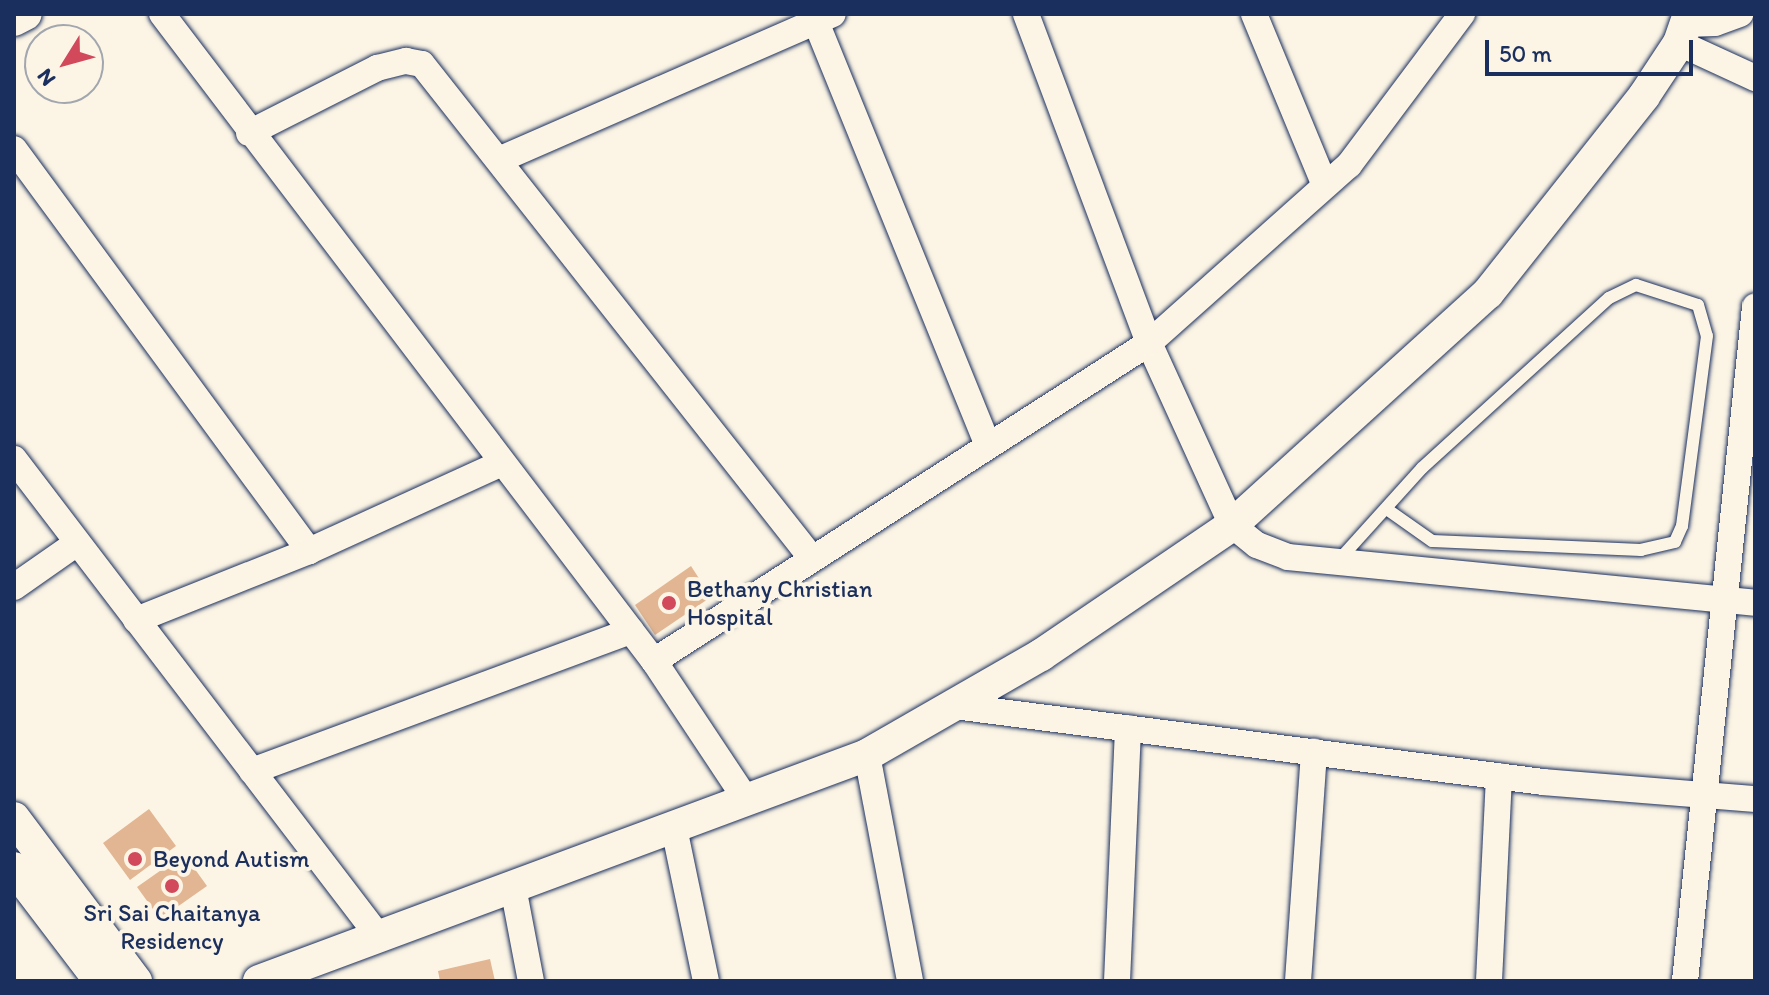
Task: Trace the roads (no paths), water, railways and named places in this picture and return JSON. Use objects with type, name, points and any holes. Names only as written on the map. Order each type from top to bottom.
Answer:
[{"type":"street","points":[[14,20],[26,14]]},
{"type":"street","points":[[162,14],[249,133],[654,661],[747,801]]},
{"type":"street","points":[[1026,14],[1149,343],[1232,525],[1257,545],[1288,557],[1755,603]]},
{"type":"street","points":[[1254,14],[1325,185]]},
{"type":"street","points":[[654,661],[810,556],[1149,343],[1349,165],[1462,14]]},
{"type":"street","points":[[1684,27],[1715,23],[1740,14]]},
{"type":"street","points":[[501,159],[824,18],[987,444]]},
{"type":"street","points":[[1684,27],[1755,78]]},
{"type":"street","points":[[259,981],[867,755],[1041,655],[1232,525],[1488,293],[1644,96],[1684,27]]},
{"type":"street","points":[[249,133],[377,68],[406,61],[422,64],[501,159],[810,556]]},
{"type":"street","points":[[14,149],[309,551]]},
{"type":"street","points":[[1685,981],[1722,599],[1755,307]]},
{"type":"street","points":[[14,459],[379,937]]},
{"type":"street","points":[[136,620],[309,551],[502,463]]},
{"type":"street","points":[[14,587],[77,543]]},
{"type":"street","points":[[252,771],[631,631]]},
{"type":"street","points":[[954,706],[1499,776],[1755,799]]},
{"type":"street","points":[[1117,981],[1128,728]]},
{"type":"street","points":[[1298,981],[1314,752]]},
{"type":"street","points":[[867,755],[910,981]]},
{"type":"street","points":[[1489,981],[1499,776]]},
{"type":"street","points":[[14,818],[136,981]]},
{"type":"street","points":[[674,828],[706,981]]},
{"type":"street","points":[[14,868],[100,981]]},
{"type":"street","points":[[513,887],[531,981]]},
{"type":"lane","points":[[1338,561],[1388,510],[1422,468],[1609,298],[1636,285],[1698,305],[1707,336],[1682,526],[1675,542],[1641,550],[1432,541],[1388,510]]},
{"type":"place","name":"Bethany Christian Hospital","points":[[669,603]]},
{"type":"place","name":"Beyond Autism","points":[[135,859]]},
{"type":"place","name":"Sri Sai Chaitanya Residency","points":[[172,886]]}]
